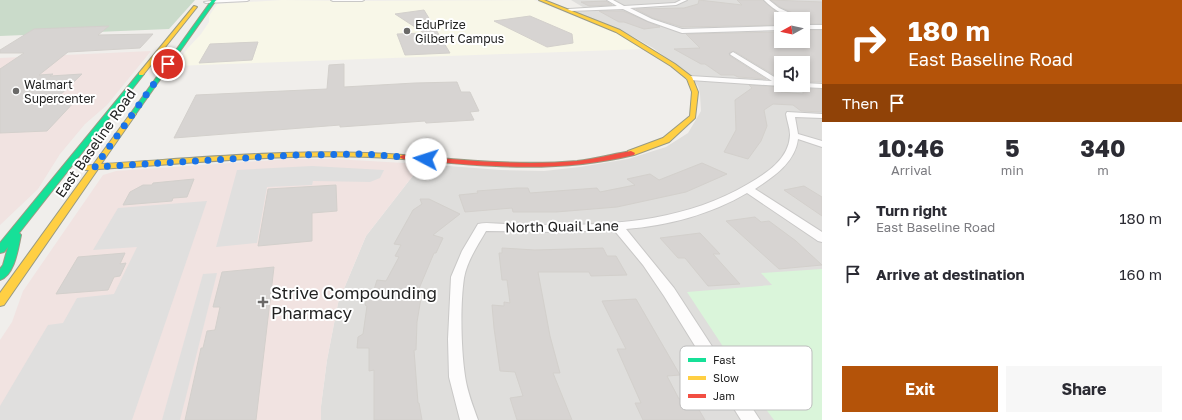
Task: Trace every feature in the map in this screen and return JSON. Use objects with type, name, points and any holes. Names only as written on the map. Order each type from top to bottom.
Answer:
[{"type":"main road","points":[[81,168],[273,156],[332,154],[372,155],[498,165],[578,163],[634,152],[670,137],[693,117],[695,92],[690,78],[651,50],[618,31],[541,0]]},
{"type":"main road","name":"East Baseline Road","points":[[0,302],[209,1]]},
{"type":"main road","name":"East Baseline Road","points":[[0,250],[209,1]]},
{"type":"main road","points":[[0,276],[8,266],[18,228]]},
{"type":"street","points":[[209,1],[247,0]]},
{"type":"street","points":[[333,0],[362,0]]},
{"type":"street","points":[[609,0],[650,20],[682,31],[774,28]]},
{"type":"street","points":[[766,0],[777,9],[784,12]]},
{"type":"street","points":[[569,10],[663,5],[684,1]]},
{"type":"street","points":[[810,23],[821,27]]},
{"type":"street","points":[[810,27],[821,27]]},
{"type":"street","points":[[733,54],[774,80]]},
{"type":"street","points":[[690,78],[774,84]]},
{"type":"street","points":[[810,85],[822,86]]},
{"type":"street","name":"North Quail Lane","points":[[469,420],[457,377],[455,339],[458,277],[468,252],[482,227],[582,229],[617,226],[653,222],[716,205],[750,190],[773,173],[788,158],[794,135],[790,114],[822,116]]},
{"type":"street","points":[[794,135],[822,144]]},
{"type":"street","points":[[750,190],[802,223],[822,238]]},
{"type":"street","points":[[617,226],[647,262],[669,292],[704,346]]},
{"type":"street","points":[[745,410],[751,420]]},
{"type":"shaded area","name":"EduPrize Gilbert Campus","points":[[282,0],[534,0],[623,36],[643,49],[174,66],[201,34],[209,22],[209,16],[217,4]]},
{"type":"shaded area","points":[[571,0],[822,0],[822,420],[321,420],[321,406],[327,360],[338,303],[366,236],[422,164],[501,170],[544,171],[580,167],[628,159],[666,147],[688,133],[701,111],[698,86],[687,73],[653,48],[632,36],[574,12],[586,9]]},
{"type":"shaded area","points":[[151,51],[107,105],[85,124],[60,154],[38,189],[0,225],[0,58]]},
{"type":"shaded area","points":[[289,159],[334,159],[422,164],[366,236],[338,303],[327,360],[321,406],[321,420],[0,420],[0,340],[12,322],[23,291],[103,175],[116,171]]},
{"type":"shaded area","points":[[312,166],[384,170],[380,178],[370,182],[313,181],[312,185],[267,187],[257,243],[216,247],[237,170]]},
{"type":"shaded area","points":[[207,201],[132,420],[0,420],[0,406],[48,325],[63,323],[77,298],[114,294],[137,247],[93,250],[118,208]]},
{"type":"shaded area","points":[[217,273],[180,420],[162,420],[203,274]]},
{"type":"green space","points":[[0,0],[195,0],[169,29],[0,36]]},
{"type":"green space","points":[[822,269],[822,420],[774,420],[766,410],[812,410],[812,346],[723,346],[687,292],[772,285],[761,273]]},
{"type":"building","points":[[699,0],[742,5],[737,0],[763,0],[776,12],[774,12],[774,25],[682,27],[653,18],[636,9],[684,8],[698,4]]},
{"type":"building","points":[[771,0],[822,2],[822,24],[810,24],[810,12],[791,12],[780,7]]},
{"type":"building","points":[[606,1],[612,5],[589,6],[581,2]]},
{"type":"building","points":[[424,10],[450,53],[405,55],[397,34],[424,33],[395,14]]},
{"type":"building","points":[[599,11],[623,11],[660,27],[644,29],[624,22],[619,22]]},
{"type":"building","points":[[530,16],[572,34],[573,43],[547,47],[494,21]]},
{"type":"building","points":[[109,26],[98,35],[153,34],[140,48],[68,52],[39,75],[53,74],[50,76],[82,74],[55,100],[78,98],[47,131],[0,133],[0,69],[24,53],[0,53],[0,50],[34,29]]},
{"type":"building","points":[[810,30],[822,30],[822,82],[810,82],[810,56],[774,56],[774,75],[734,51],[729,53],[730,56],[766,79],[721,75],[705,64],[701,64],[674,49],[700,48],[686,34],[774,32],[774,48],[810,48]]},
{"type":"building","points":[[258,42],[252,60],[199,63],[210,44]]},
{"type":"building","points":[[344,64],[344,87],[457,82],[461,92],[470,92],[479,111],[470,112],[474,120],[426,123],[425,121],[340,127],[340,125],[174,138],[196,95],[327,89],[329,65]]},
{"type":"building","points":[[749,85],[774,87],[774,92],[803,94],[803,92],[810,92],[810,89],[822,89],[822,112],[801,111],[793,105],[773,104],[764,110],[767,126],[761,141],[748,159],[724,152],[736,130],[735,100],[752,88]]},
{"type":"building","points":[[702,163],[727,174],[686,192],[617,207],[556,212],[513,212],[512,208],[465,212],[459,195],[478,193],[477,191],[517,188],[528,188],[530,193],[597,188],[600,192],[635,185],[627,179],[650,174],[659,180]]},
{"type":"building","points":[[194,179],[187,197],[173,198],[172,201],[123,205],[130,192],[143,185]]},
{"type":"building","points":[[336,185],[337,211],[312,213],[312,241],[258,246],[268,189]]},
{"type":"building","points":[[804,186],[822,197],[822,216],[784,190]]},
{"type":"building","points":[[420,199],[429,199],[460,214],[433,235],[443,238],[436,253],[434,253],[418,291],[422,292],[417,322],[416,350],[414,350],[418,403],[422,420],[374,420],[374,370],[369,371],[369,348],[357,348],[358,337],[363,334],[367,306],[365,305],[367,298],[372,296],[377,280],[386,281],[399,257],[395,256],[401,245],[394,244],[413,210],[422,204]]},
{"type":"building","points":[[755,217],[761,222],[769,221],[796,241],[822,265],[779,269],[726,221]]},
{"type":"building","points":[[700,233],[720,254],[713,254],[740,284],[708,286],[685,258],[678,258],[660,238]]},
{"type":"building","points":[[502,248],[535,250],[603,248],[607,256],[616,256],[627,275],[591,276],[589,272],[538,272],[550,336],[560,373],[553,373],[572,420],[517,420],[510,398],[523,396],[515,372],[500,371],[494,328],[492,305],[504,306],[504,302],[510,303],[507,280],[502,280],[499,253],[502,253]]},
{"type":"building","points":[[125,253],[120,264],[126,263],[120,276],[114,277],[108,290],[56,294],[78,257]]},
{"type":"building","points":[[274,267],[256,420],[185,420],[201,348],[203,348],[207,331],[215,330],[220,307],[213,307],[222,272]]},
{"type":"building","points":[[636,299],[680,375],[667,376],[680,399],[680,410],[699,410],[705,420],[643,420],[635,403],[641,403],[617,349],[626,349],[602,301]]},
{"type":"traffic: fast","points":[[133,114],[214,0]]},
{"type":"traffic: fast","points":[[0,250],[141,74]]},
{"type":"traffic: fast","points":[[0,276],[8,266],[16,235]]},
{"type":"traffic: slow","points":[[541,0],[618,31],[673,65],[690,78],[695,92],[693,117],[666,140],[631,153]]},
{"type":"traffic: slow","points":[[141,74],[195,7]]},
{"type":"traffic: slow","points":[[0,302],[133,114]]},
{"type":"traffic: slow","points":[[81,168],[296,155],[366,154],[403,157]]},
{"type":"traffic: jam","points":[[403,157],[490,164],[534,165],[577,163],[631,153]]},
{"type":"place","name":"EduPrize Gilbert Campus","points":[[407,31]]},
{"type":"place","name":"Walmart Supercenter","points":[[16,91]]},
{"type":"place","name":"Strive Compounding Pharmacy","points":[[263,302]]},
{"type":"route","points":[[168,64],[95,167],[296,155],[366,154],[426,159]]}]
